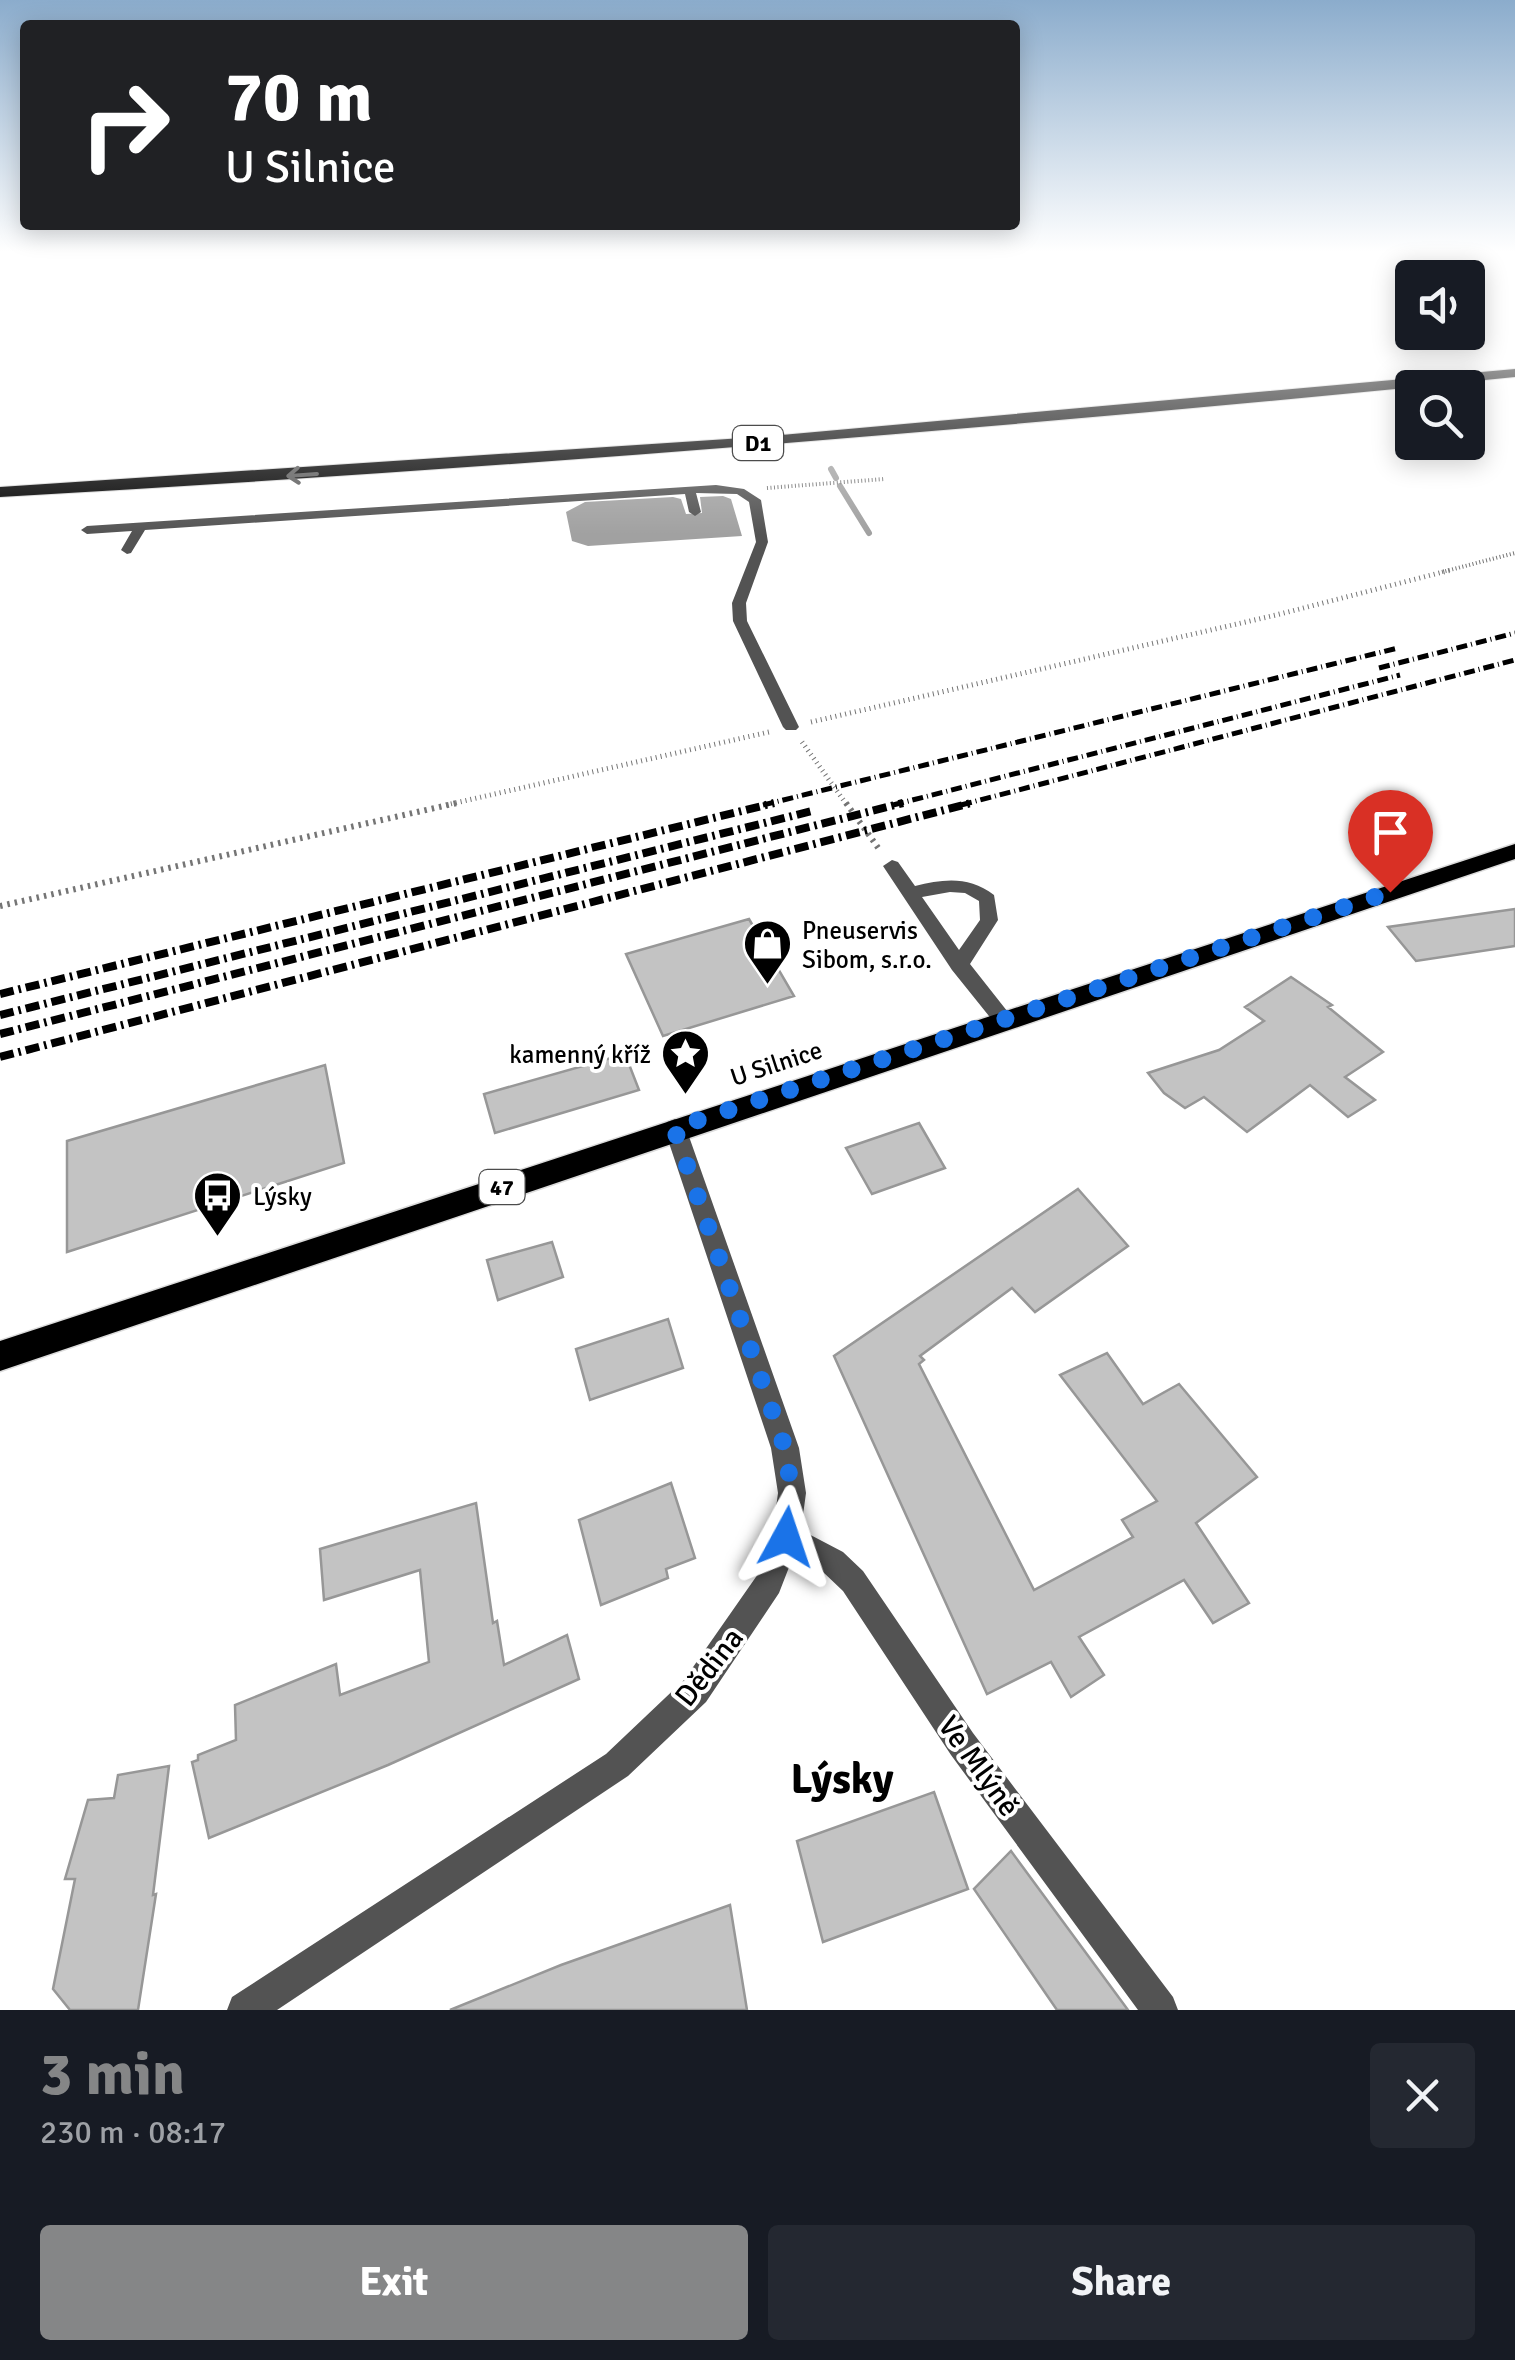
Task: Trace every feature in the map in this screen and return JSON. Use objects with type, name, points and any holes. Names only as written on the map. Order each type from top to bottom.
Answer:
[{"type":"highway","name":"D1","points":[[0,492],[665,450],[1171,408],[1515,373]]},
{"type":"highway","points":[[1485,391],[1515,388]]},
{"type":"highway","name":"D1","points":[[0,508],[692,464],[1395,400]]},
{"type":"main road","name":"U Silnice","points":[[0,1356],[1515,850]]},
{"type":"street","points":[[87,530],[724,488],[746,494],[755,500],[763,532],[739,603],[740,621],[792,727]]},
{"type":"street","points":[[690,490],[695,512]]},
{"type":"street","points":[[128,550],[140,527]]},
{"type":"street","points":[[892,866],[959,964],[1004,1021]]},
{"type":"street","points":[[910,894],[956,885],[969,887],[988,899],[989,920],[959,964]]},
{"type":"street","name":"Dědina","points":[[245,2010],[616,1765],[695,1691],[769,1584],[786,1537],[792,1493],[785,1448],[674,1128]]},
{"type":"street","name":"Ve Mlýně","points":[[786,1537],[833,1562],[853,1581],[962,1744],[1160,2010]]},
{"type":"path","points":[[746,494],[784,486],[884,479]]},
{"type":"path","points":[[0,906],[1276,615],[1515,553]]},
{"type":"path","points":[[792,727],[892,866]]},
{"type":"shaded area","points":[[673,497],[681,499],[686,514],[702,513],[700,497],[731,499],[742,536],[588,546],[572,541],[566,512],[585,502]]},
{"type":"building","points":[[1515,909],[1515,946],[1416,961],[1388,927]]},
{"type":"building","points":[[749,919],[794,996],[663,1036],[626,954]]},
{"type":"building","points":[[1291,977],[1332,1005],[1328,1007],[1383,1052],[1345,1077],[1375,1100],[1348,1117],[1310,1085],[1247,1132],[1204,1097],[1185,1108],[1164,1093],[1148,1073],[1219,1050],[1264,1021],[1245,1007]]},
{"type":"building","points":[[625,1054],[639,1090],[495,1133],[484,1094]]},
{"type":"building","points":[[325,1065],[344,1163],[67,1252],[67,1141]]},
{"type":"building","points":[[919,1123],[945,1168],[872,1194],[846,1148]]},
{"type":"building","points":[[1078,1189],[1128,1246],[1035,1312],[1012,1288],[920,1356],[924,1360],[919,1364],[1034,1590],[1133,1537],[1122,1520],[1157,1501],[1060,1375],[1107,1353],[1143,1404],[1179,1384],[1257,1477],[1196,1523],[1249,1603],[1213,1623],[1184,1580],[1079,1637],[1104,1675],[1071,1697],[1051,1662],[987,1694],[834,1356]]},
{"type":"building","points":[[552,1242],[563,1277],[498,1300],[487,1260]]},
{"type":"building","points":[[668,1319],[683,1368],[590,1400],[576,1349]]},
{"type":"building","points":[[671,1483],[695,1558],[666,1569],[668,1578],[601,1605],[579,1520]]},
{"type":"building","points":[[476,1503],[493,1623],[497,1621],[504,1665],[567,1635],[579,1679],[388,1765],[209,1838],[192,1762],[198,1760],[198,1755],[236,1740],[235,1705],[336,1664],[340,1695],[429,1662],[420,1570],[324,1600],[320,1549]]},
{"type":"building","points":[[169,1766],[153,1895],[156,1894],[138,2010],[70,2010],[53,1989],[75,1879],[65,1879],[88,1800],[114,1798],[118,1775]]},
{"type":"building","points":[[934,1792],[968,1889],[823,1942],[797,1841]]},
{"type":"building","points":[[1011,1851],[1128,2010],[1057,2010],[974,1889]]},
{"type":"building","points":[[730,1905],[747,2010],[450,2010],[561,1965]]},
{"type":"waterway","points":[[831,469],[836,478]]},
{"type":"waterway","points":[[840,486],[869,533]]},
{"type":"railway","points":[[1379,668],[1515,633]]},
{"type":"railway","points":[[763,805],[1398,648]]},
{"type":"railway","points":[[961,805],[1515,660]]},
{"type":"railway","points":[[893,805],[1400,675]]},
{"type":"railway","points":[[0,994],[774,803]]},
{"type":"railway","points":[[0,1034],[903,803]]},
{"type":"railway","points":[[0,1057],[971,803]]},
{"type":"railway","points":[[0,1015],[812,811]]},
{"type":"place","name":"Pneuservis Sibom, s.r.o.","points":[[767,986]]},
{"type":"place","name":"kamenný kříž","points":[[686,1096]]},
{"type":"place","name":"Lýsky","points":[[218,1238]]},
{"type":"district","name":"Lýsky","points":[[842,1778]]},
{"type":"route","points":[[786,1537],[792,1493],[785,1448],[674,1128],[1390,892]]}]
